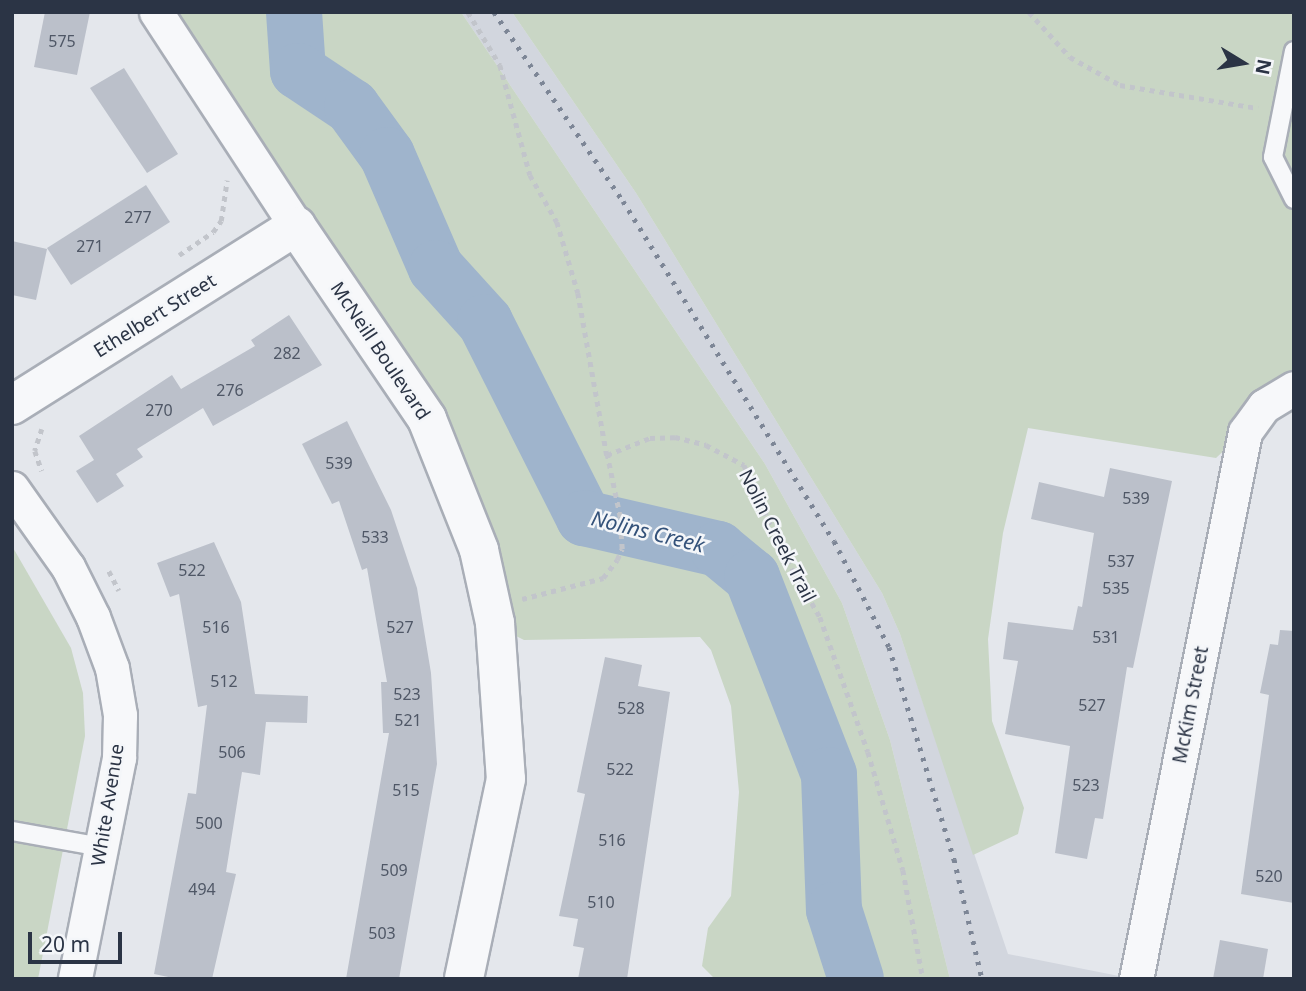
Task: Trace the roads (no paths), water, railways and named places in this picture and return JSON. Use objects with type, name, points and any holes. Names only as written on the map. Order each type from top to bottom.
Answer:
[{"type":"street","name":"McNeill Boulevard","points":[[156,12],[427,419],[479,550],[491,607],[504,705],[506,779],[464,979]]},
{"type":"street","name":"Ethelbert Street","points":[[12,405],[296,226]]},
{"type":"street","name":"McKim Street","points":[[1136,979],[1245,432],[1264,406],[1294,388]]},
{"type":"street","name":"White Avenue","points":[[12,488],[68,568],[112,668],[120,715],[120,758],[75,979]]},
{"type":"lane","points":[[1294,51],[1273,157],[1294,199]]},
{"type":"lane","points":[[12,831],[102,847]]},
{"type":"waterway","name":"Nolins Creek","points":[[294,12],[298,71],[352,107],[387,155],[436,268],[485,322],[584,518],[718,549],[752,577],[829,775],[834,910],[856,979]]},
{"type":"railway","points":[[494,12],[623,201],[834,541],[889,647],[954,859],[982,979]]}]
